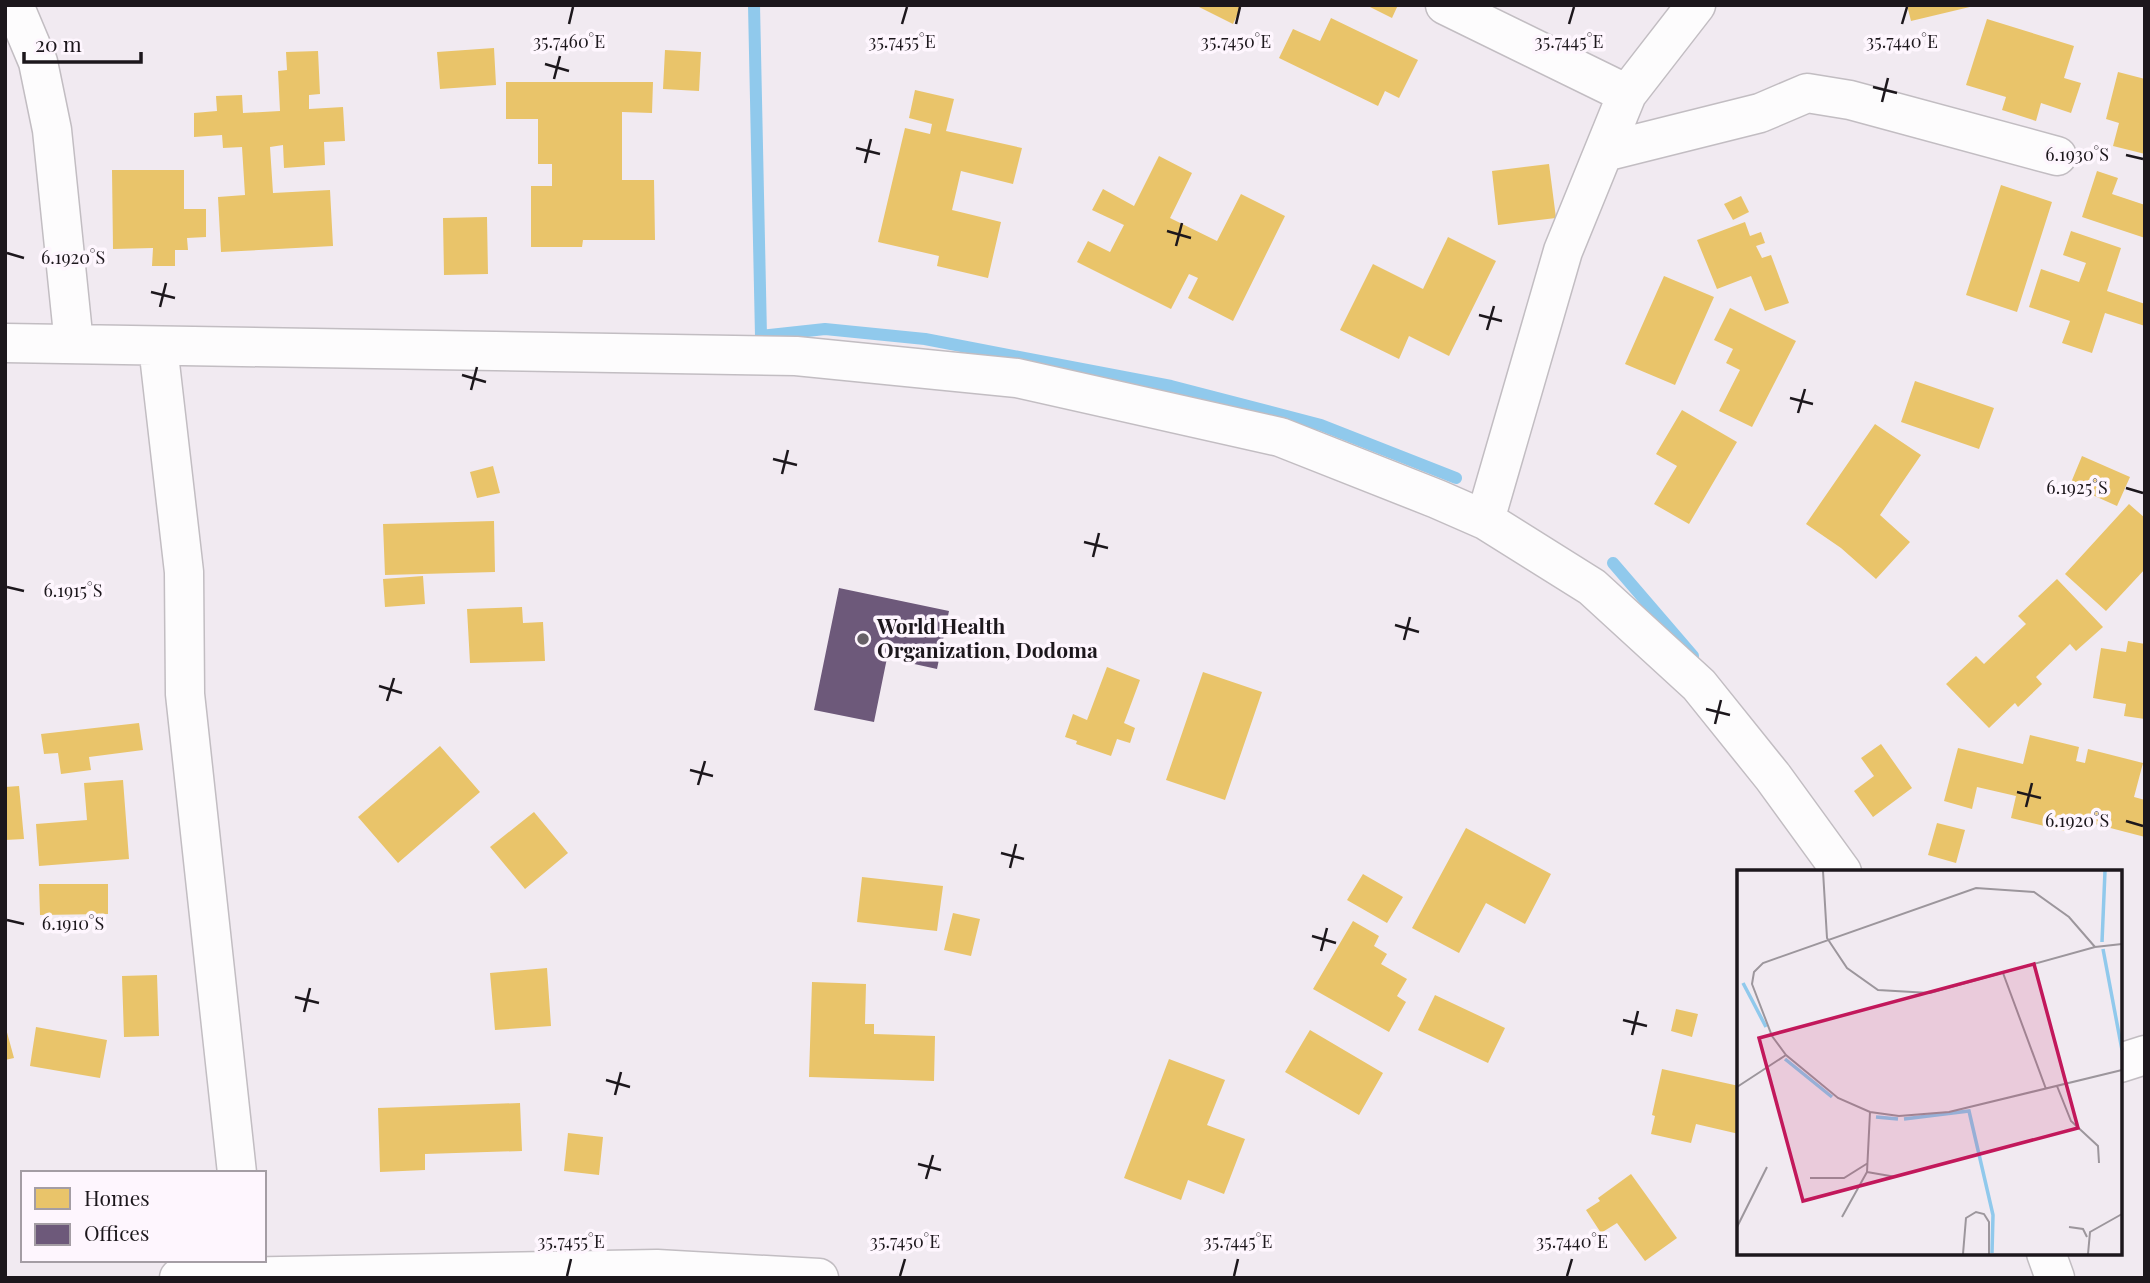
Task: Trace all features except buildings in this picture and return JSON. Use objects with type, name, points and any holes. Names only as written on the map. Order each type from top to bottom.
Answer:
[{"type":"street","points":[[14,5],[38,62],[52,130],[74,344]]},
{"type":"street","points":[[1445,5],[1627,94]]},
{"type":"street","points":[[1485,520],[1563,251],[1627,94],[1696,5]]},
{"type":"street","points":[[1604,152],[1760,113],[1807,93],[1850,100],[2057,156]]},
{"type":"street","points":[[5,343],[796,356],[1017,378],[1280,437],[1485,520],[1592,587],[1699,685],[1773,777],[1841,870]]},
{"type":"street","points":[[158,346],[184,572],[185,694],[237,1171]]},
{"type":"street","points":[[2122,1062],[2145,1055]]},
{"type":"street","points":[[2047,1255],[2055,1278]]},
{"type":"street","points":[[179,1278],[246,1268],[657,1269],[818,1278]]},
{"type":"waterway","points":[[754,5],[761,336],[825,329],[925,339],[1171,386],[1321,425],[1456,478]]},
{"type":"waterway","points":[[1613,563],[1693,656]]},
{"type":"place","name":"World Health Organization, Dodoma","points":[[863,639]]}]
